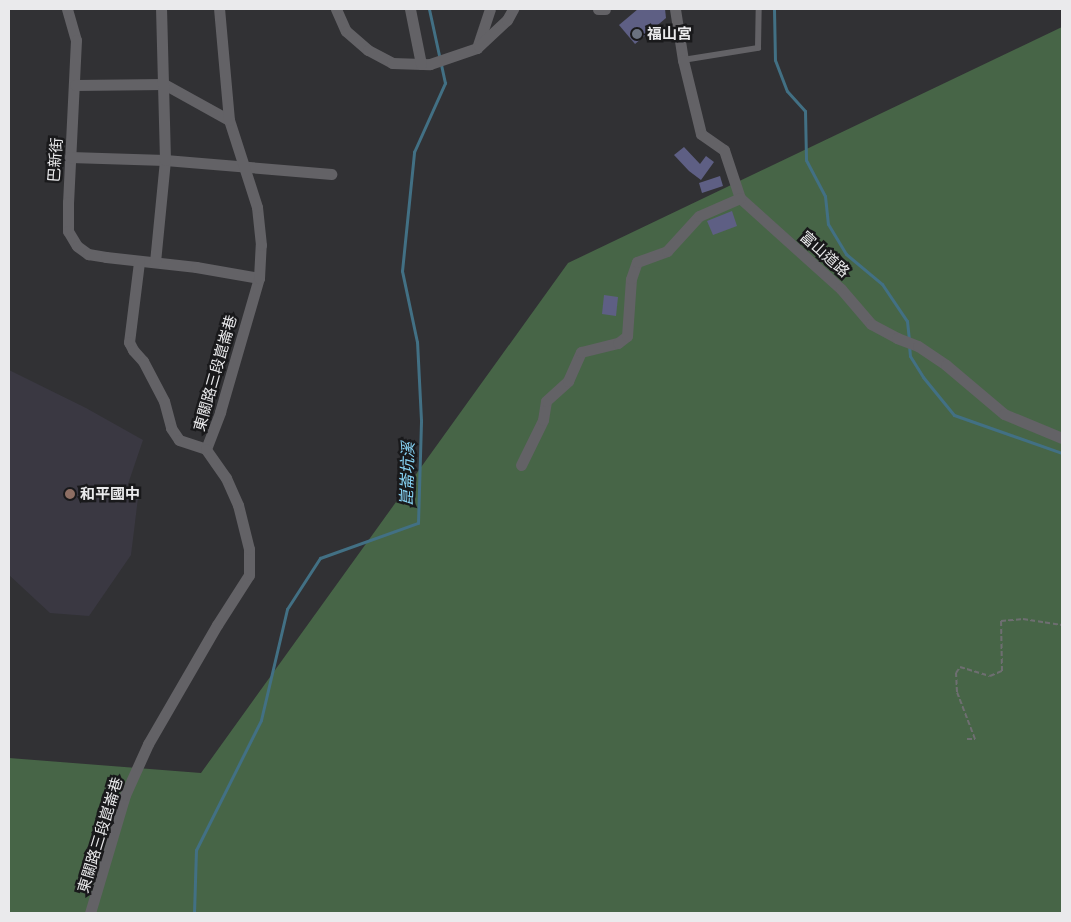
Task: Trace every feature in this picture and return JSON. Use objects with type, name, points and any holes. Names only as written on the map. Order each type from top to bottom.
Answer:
[{"type":"street","name":"巴新街","points":[[66,9],[76,40],[68,231],[76,246],[88,254],[258,278]]},
{"type":"street","points":[[155,262],[165,160],[161,9]]},
{"type":"street","name":"東關路三段崑崙巷","points":[[90,913],[125,795],[148,744],[216,625],[249,575],[249,549],[238,505],[226,478],[206,449],[220,412],[258,278],[261,245],[258,215],[245,167],[229,120],[218,9]]},
{"type":"street","points":[[336,9],[346,31],[368,50],[392,63],[421,64],[430,64],[477,48],[507,20],[513,9]]},
{"type":"street","points":[[410,9],[421,64]]},
{"type":"street","points":[[477,48],[490,9]]},
{"type":"street","points":[[598,9],[605,9]]},
{"type":"street","name":"富山道路","points":[[675,9],[683,60],[701,134],[724,150],[740,198],[841,289],[871,324],[918,346],[946,365],[1004,414],[1062,438]]},
{"type":"street","points":[[75,85],[164,84],[229,120]]},
{"type":"street","points":[[70,157],[165,160],[332,174]]},
{"type":"street","points":[[521,465],[543,420],[546,401],[568,381],[581,352],[618,343],[627,336],[631,279],[637,262],[667,251],[698,216],[740,198]]},
{"type":"street","points":[[139,262],[129,342],[133,350],[143,361],[164,400],[172,428],[179,440],[206,449]]},
{"type":"lane","points":[[683,60],[758,48],[759,9]]},
{"type":"path","points":[[966,739],[976,739],[957,692],[956,673],[960,667],[990,676],[1002,671],[1001,621],[1023,619],[1062,625]]},
{"type":"shaded area","name":"和平國中","points":[[9,370],[86,408],[143,440],[126,490],[138,498],[131,555],[89,616],[50,613],[9,575]]},
{"type":"green space","points":[[1062,27],[1062,913],[9,913],[9,758],[201,773],[568,263]]},
{"type":"building","name":"福山宮","points":[[638,9],[665,9],[666,18],[635,44],[619,25]]},
{"type":"building","points":[[684,147],[700,164],[706,156],[714,162],[701,180],[689,171],[674,155]]},
{"type":"building","points":[[720,176],[723,186],[702,193],[699,183]]},
{"type":"building","points":[[732,211],[737,226],[713,235],[707,221]]},
{"type":"building","points":[[604,295],[618,297],[616,316],[602,314]]},
{"type":"waterway","name":"崑崙坑溪","points":[[194,913],[196,850],[261,720],[287,609],[320,558],[418,523],[421,420],[417,342],[402,271],[414,152],[445,83],[429,9]]},
{"type":"waterway","points":[[774,9],[775,60],[787,91],[805,111],[806,160],[825,196],[828,224],[846,254],[882,284],[907,321],[909,339]]},
{"type":"waterway","points":[[909,345],[910,356],[923,377],[954,415],[1062,453]]},
{"type":"place","name":"福山宮","points":[[637,34]]},
{"type":"place","name":"和平國中","points":[[70,494]]}]
